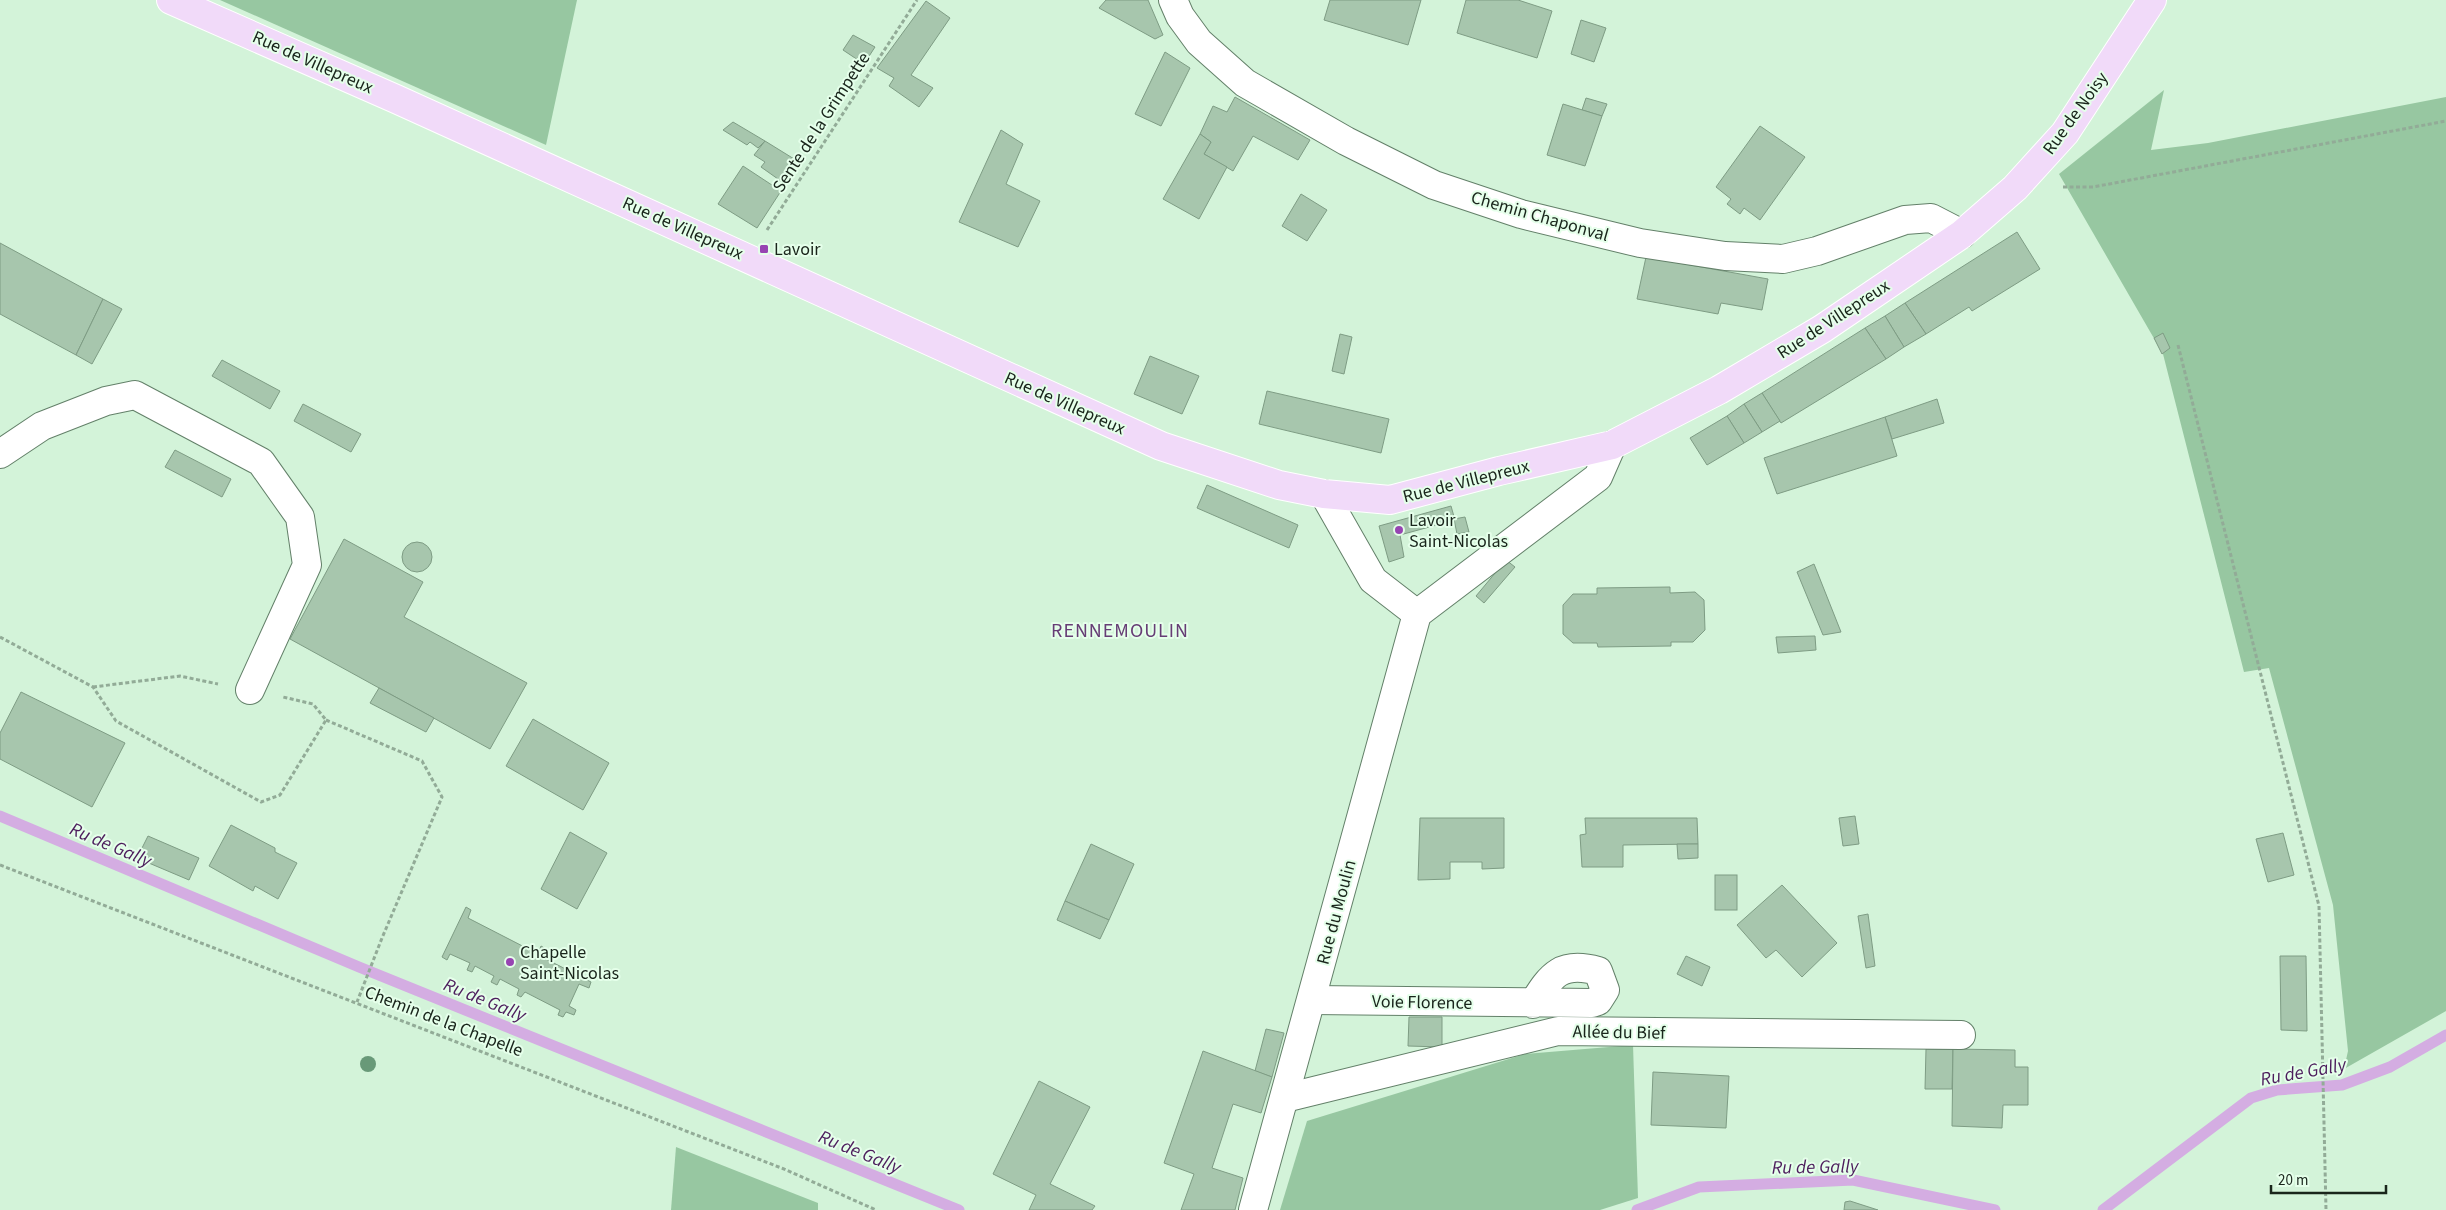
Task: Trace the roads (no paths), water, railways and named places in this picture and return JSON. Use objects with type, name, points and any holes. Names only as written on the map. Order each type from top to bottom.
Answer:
[{"type":"main road","name":"Rue de Villepreux","points":[[171,0],[748,257],[898,328],[1162,446],[1279,485],[1324,494],[1390,500],[1499,471],[1612,445],[1719,390],[1822,329],[1962,234]]},
{"type":"main road","name":"Rue de Noisy","points":[[1962,234],[2015,188],[2065,133],[2152,0]]},
{"type":"street","name":"Chemin Chaponval","points":[[1173,0],[1180,16],[1199,42],[1245,83],[1346,141],[1434,185],[1521,214],[1640,243],[1744,257],[1783,259],[1817,250],[1905,220],[1931,218],[1962,234]]},
{"type":"street","points":[[0,454],[42,426],[106,400],[135,395],[261,462],[300,517],[307,565],[250,690]]},
{"type":"street","points":[[1324,494],[1373,580],[1417,614],[1598,477],[1612,445]]},
{"type":"street","name":"Rue du Moulin","points":[[1253,1210],[1417,614]]},
{"type":"street","name":"Voie Florence","points":[[1312,1000],[1533,1004]]},
{"type":"street","name":"Allée du Bief","points":[[1285,1098],[1558,1031],[1961,1035]]},
{"type":"waterway","name":"Ru de Gally","points":[[0,816],[359,967],[959,1210]]},
{"type":"waterway","name":"Ru de Gally","points":[[2103,1210],[2251,1098],[2277,1090],[2342,1085],[2390,1067],[2446,1035]]},
{"type":"waterway","name":"Ru de Gally","points":[[1637,1210],[1699,1187],[1853,1180],[1995,1210]]},
{"type":"place","name":"Lavoir","points":[[764,249]]},
{"type":"place","name":"Lavoir Saint-Nicolas","points":[[1399,530]]},
{"type":"place","name":"Chapelle Saint-Nicolas","points":[[510,962]]},
{"type":"district","name":"RENNEMOULIN","points":[[1120,630]]}]
